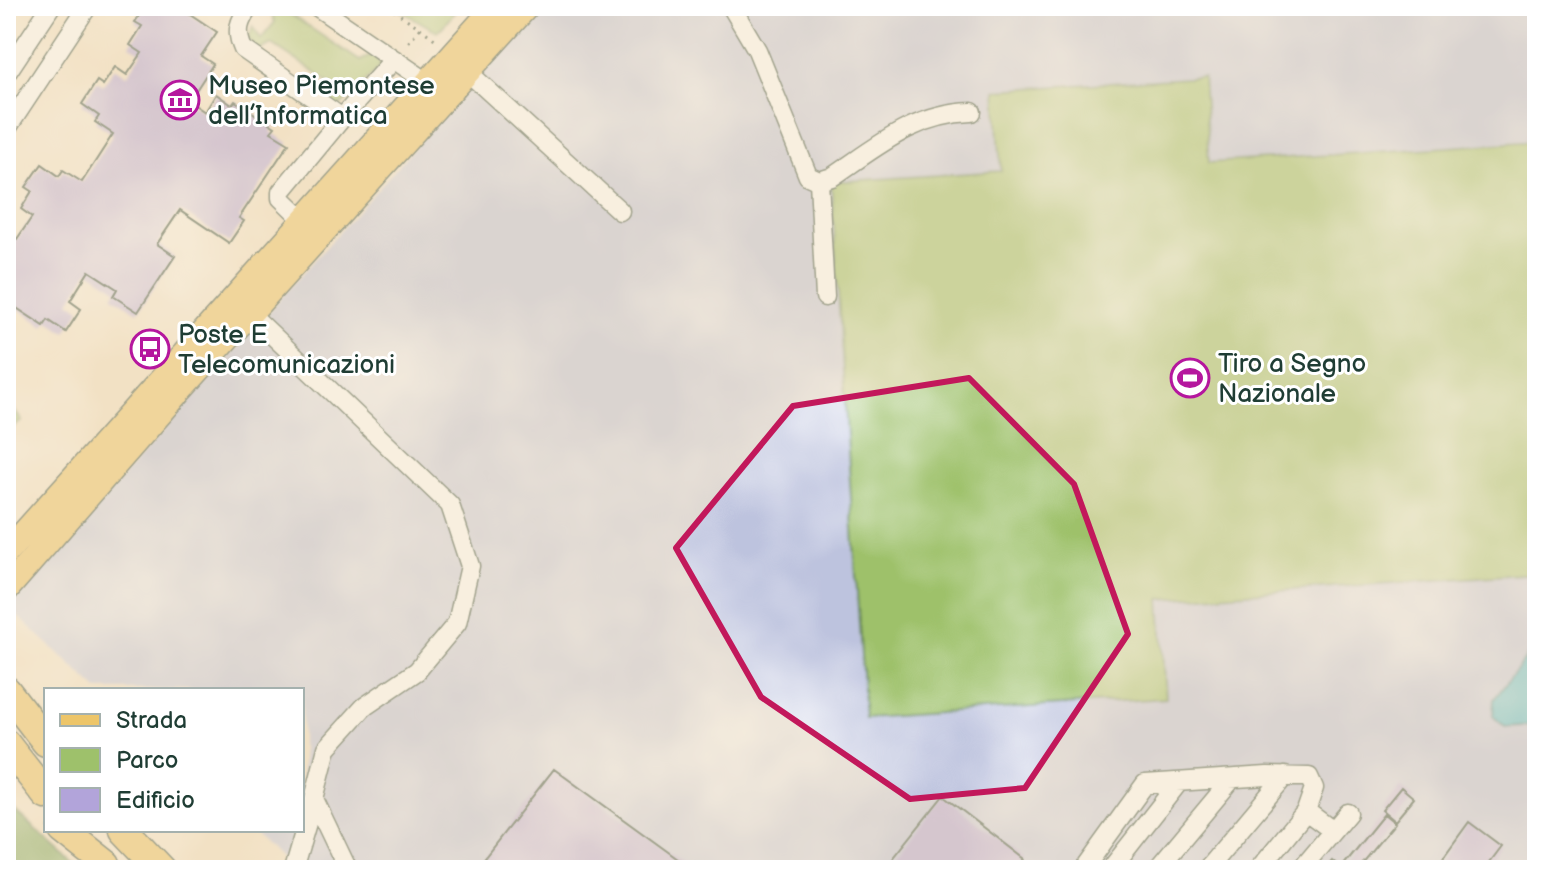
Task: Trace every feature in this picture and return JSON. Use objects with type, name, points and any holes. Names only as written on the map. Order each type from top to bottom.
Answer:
[{"type":"highway","points":[[6,690],[44,739]]},
{"type":"highway","points":[[6,744],[44,792]]},
{"type":"highway","points":[[6,775],[44,813]]},
{"type":"highway","points":[[66,832],[110,867]]},
{"type":"highway","points":[[78,832],[110,867]]},
{"type":"highway","points":[[126,832],[162,870]]},
{"type":"main road","points":[[6,553],[241,305],[437,89],[452,56],[496,6]]},
{"type":"main road","points":[[452,56],[527,6]]},
{"type":"main road","points":[[6,590],[241,305]]},
{"type":"street","points":[[6,74],[51,6]]},
{"type":"street","points":[[6,130],[88,6]]},
{"type":"street","points":[[250,6],[241,19],[237,36],[243,49],[342,118]]},
{"type":"street","points":[[316,6],[437,89]]},
{"type":"street","points":[[731,6],[757,50],[808,176],[819,181],[832,177],[908,127],[946,113],[972,112]]},
{"type":"street","points":[[452,56],[620,211]]},
{"type":"street","points":[[311,228],[281,198],[281,192],[394,59]]},
{"type":"street","points":[[819,181],[825,297]]},
{"type":"street","points":[[241,305],[450,505],[470,566],[457,623],[417,671],[364,707],[327,748],[293,870]]},
{"type":"street","points":[[1206,870],[1285,776]]},
{"type":"street","points":[[1083,870],[1145,784],[1309,777],[1314,788],[1306,811],[1258,870]]},
{"type":"street","points":[[1156,870],[1232,779]]},
{"type":"street","points":[[1110,870],[1179,782]]},
{"type":"street","points":[[314,799],[348,870]]},
{"type":"street","points":[[1306,811],[1333,831]]},
{"type":"street","points":[[1300,870],[1348,813]]},
{"type":"path","points":[[387,6],[420,28],[452,56]]},
{"type":"path","points":[[394,59],[420,28]]},
{"type":"highlighted area","points":[[969,378],[1074,484],[1128,634],[1025,788],[910,799],[761,697],[676,548],[793,406]]},
{"type":"shaded area","points":[[539,6],[1537,6],[1537,870],[294,870],[253,832],[304,832],[304,688],[96,688],[8,607]]},
{"type":"green space","points":[[267,6],[293,6],[285,11],[360,61],[374,54],[381,66],[341,106],[336,106],[326,97],[338,88],[272,44],[258,51],[248,38],[253,26],[261,39],[275,22]]},
{"type":"green space","points":[[398,6],[460,6],[438,32],[398,9]]},
{"type":"green space","name":"Tiro a Segno Nazionale","points":[[1203,77],[1209,163],[1537,141],[1537,573],[1160,599],[1166,698],[865,718],[831,182],[1001,171],[996,90]]},
{"type":"green space","points":[[6,399],[22,421],[6,432]]},
{"type":"green space","points":[[6,803],[81,870],[6,870]]},
{"type":"water","points":[[1530,653],[1537,653],[1537,725],[1505,727],[1493,716],[1494,699]]},
{"type":"building","points":[[6,6],[17,6],[6,22]]},
{"type":"building","points":[[146,6],[169,9],[178,6],[217,32],[201,56],[213,64],[189,101],[205,112],[216,94],[232,105],[235,101],[275,127],[271,132],[289,143],[239,218],[244,221],[229,243],[180,210],[157,244],[175,256],[138,312],[113,296],[117,289],[89,271],[70,301],[81,309],[66,332],[48,320],[44,326],[6,301],[6,232],[17,239],[32,217],[21,209],[32,191],[26,187],[42,164],[59,176],[63,170],[82,182],[113,134],[95,122],[99,116],[82,104],[97,81],[103,85],[115,67],[127,75],[142,53],[130,45],[142,26],[135,22]]},
{"type":"building","points":[[554,769],[693,870],[475,870]]},
{"type":"building","points":[[1401,787],[1414,798],[1395,821],[1382,810]]},
{"type":"building","points":[[943,796],[1025,859],[1016,870],[884,870]]},
{"type":"building","points":[[1384,814],[1395,823],[1356,870],[1346,870],[1342,866]]},
{"type":"building","points":[[1469,822],[1501,846],[1483,870],[1434,870]]},
{"type":"building","points":[[1332,861],[1342,870],[1324,870]]},
{"type":"place","name":"Museo Piemontese dell’Informatica","points":[[180,100]]},
{"type":"place","name":"Poste E Telecomunicazioni","points":[[150,349]]},
{"type":"place","name":"Tiro a Segno Nazionale","points":[[1190,378]]}]
